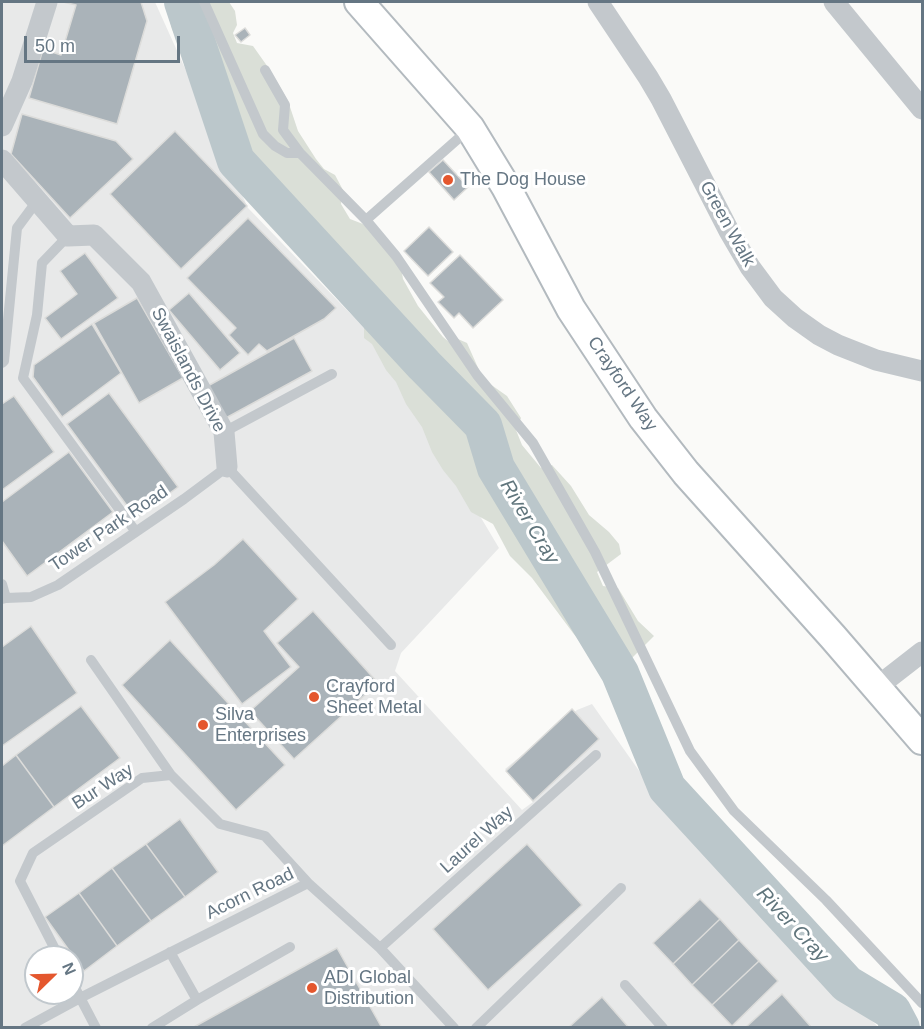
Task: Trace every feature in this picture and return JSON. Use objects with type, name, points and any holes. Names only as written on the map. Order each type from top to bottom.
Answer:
[{"type":"main road","name":"Crayford Way","points":[[359,2],[470,128],[506,187],[572,309],[643,418],[686,473],[922,740]]},
{"type":"street","points":[[2,126],[22,81],[47,2]]},
{"type":"street","name":"Green Walk","points":[[598,2],[648,77],[729,231],[750,267],[773,298],[805,326],[843,347],[876,360],[922,371]]},
{"type":"street","points":[[834,2],[922,109]]},
{"type":"street","points":[[2,160],[68,236]]},
{"type":"street","name":"Swaislands Drive","points":[[68,236],[94,235],[141,282],[224,432],[227,467]]},
{"type":"street","points":[[877,687],[922,652]]},
{"type":"lane","points":[[204,2],[263,134],[274,146],[287,153],[300,153]]},
{"type":"lane","points":[[265,70],[285,105],[283,130],[300,153],[366,220],[396,256],[477,375],[533,443],[595,552],[690,751],[734,811],[826,900],[922,1003]]},
{"type":"lane","points":[[366,220],[470,128]]},
{"type":"lane","points":[[2,363],[17,228],[37,201]]},
{"type":"lane","points":[[68,236],[42,264],[37,315],[23,378],[136,532]]},
{"type":"lane","points":[[224,432],[332,374]]},
{"type":"lane","points":[[227,467],[391,645]]},
{"type":"lane","name":"Tower Park Road","points":[[4,599],[31,597],[58,585],[227,467]]},
{"type":"lane","points":[[2,584],[4,599]]},
{"type":"lane","points":[[92,660],[171,775],[220,824],[265,836],[308,883]]},
{"type":"lane","name":"Laurel Way","points":[[380,948],[596,755]]},
{"type":"lane","name":"Bur Way","points":[[53,945],[20,881],[33,854],[142,778],[171,775]]},
{"type":"lane","name":"Acorn Road","points":[[84,996],[308,883],[380,948],[454,1028]]},
{"type":"lane","points":[[476,1028],[621,888]]},
{"type":"lane","points":[[152,1028],[290,947]]},
{"type":"lane","points":[[170,952],[197,1000]]},
{"type":"lane","points":[[625,985],[663,1028]]},
{"type":"lane","name":"Acorn Road","points":[[25,1028],[67,1005]]},
{"type":"lane","points":[[84,1005],[96,1028]]},
{"type":"shaded area","points":[[2,2],[155,2],[248,208],[374,338],[499,548],[401,653],[395,671],[522,810],[533,802],[505,769],[577,710],[592,704],[661,802],[878,1027],[2,1027]]},
{"type":"shaded area","points":[[165,2],[229,2],[235,11],[237,25],[233,33],[237,43],[253,46],[270,70],[288,101],[298,131],[324,169],[335,175],[343,190],[341,204],[350,219],[363,224],[399,255],[403,279],[418,306],[449,342],[458,339],[467,343],[483,379],[507,396],[521,418],[516,430],[522,445],[541,468],[552,465],[571,486],[589,515],[619,544],[621,554],[597,572],[603,586],[618,588],[638,621],[654,636],[611,679],[532,578],[510,556],[493,524],[471,512],[432,452],[422,427],[406,404],[396,382],[386,370],[372,344],[364,338],[364,322],[354,307],[326,281],[295,243],[289,228],[220,155],[206,125],[201,93],[172,29]]},
{"type":"building","points":[[63,2],[141,2],[147,21],[117,124],[29,98],[43,49],[61,55],[76,5]]},
{"type":"building","points":[[245,28],[250,35],[241,42],[235,35]]},
{"type":"building","points":[[22,114],[116,141],[133,159],[70,218],[11,154]]},
{"type":"building","points":[[175,131],[247,206],[181,269],[110,194]]},
{"type":"building","name":"The Dog House","points":[[443,160],[468,187],[454,200],[429,172]]},
{"type":"building","points":[[248,218],[336,308],[324,319],[267,351],[259,344],[248,355],[229,335],[236,328],[187,278]]},
{"type":"building","points":[[429,227],[453,252],[428,276],[404,251]]},
{"type":"building","points":[[85,253],[118,298],[61,339],[45,318],[77,294],[60,271]]},
{"type":"building","points":[[460,255],[503,300],[473,328],[459,313],[454,318],[438,302],[444,297],[430,283]]},
{"type":"building","points":[[189,293],[240,353],[220,370],[169,310]]},
{"type":"building","points":[[137,298],[183,378],[139,403],[94,323]]},
{"type":"building","points":[[92,324],[121,373],[62,417],[33,377],[34,365]]},
{"type":"building","points":[[294,338],[312,371],[224,419],[206,387]]},
{"type":"building","points":[[109,393],[178,487],[136,518],[67,424]]},
{"type":"building","points":[[14,396],[54,452],[2,490],[2,404]]},
{"type":"building","points":[[69,452],[113,512],[27,576],[2,541],[2,502]]},
{"type":"building","points":[[243,539],[298,599],[264,631],[291,667],[242,704],[165,602],[214,565]]},
{"type":"building","name":"Crayford Sheet Metal","points":[[313,611],[378,683],[294,759],[250,711],[299,667],[277,643]]},
{"type":"building","points":[[31,626],[77,693],[2,746],[2,647]]},
{"type":"building","name":"Silva Enterprises","points":[[170,640],[285,765],[236,810],[122,685]]},
{"type":"building","points":[[81,706],[120,758],[54,807],[16,755]]},
{"type":"building","points":[[572,709],[599,739],[533,801],[506,771]]},
{"type":"building","points":[[16,755],[54,807],[2,846],[2,766]]},
{"type":"building","points":[[180,819],[218,872],[185,897],[146,844]]},
{"type":"building","points":[[146,844],[185,897],[151,921],[112,868]]},
{"type":"building","points":[[527,844],[582,905],[488,990],[433,929]]},
{"type":"building","points":[[112,868],[151,921],[117,946],[79,893]]},
{"type":"building","points":[[79,893],[117,946],[84,971],[84,945],[65,945],[45,917]]},
{"type":"building","points":[[700,899],[720,919],[673,964],[653,943]]},
{"type":"building","points":[[720,919],[739,940],[692,985],[673,964]]},
{"type":"building","points":[[739,940],[759,961],[712,1005],[692,985]]},
{"type":"building","name":"ADI Global Distribution","points":[[337,948],[382,1028],[192,1028]]},
{"type":"building","points":[[759,961],[778,981],[732,1026],[712,1005]]},
{"type":"building","points":[[782,994],[812,1028],[745,1028]]},
{"type":"building","points":[[602,997],[629,1028],[568,1028]]},
{"type":"waterway","name":"River Cray","points":[[183,2],[236,161],[424,365],[483,425],[496,468],[620,673],[667,788],[847,984],[892,1011],[901,1028]]},
{"type":"place","name":"The Dog House","points":[[448,180]]},
{"type":"place","name":"Crayford Sheet Metal","points":[[314,697]]},
{"type":"place","name":"Silva Enterprises","points":[[203,725]]},
{"type":"place","name":"ADI Global Distribution","points":[[312,988]]}]
